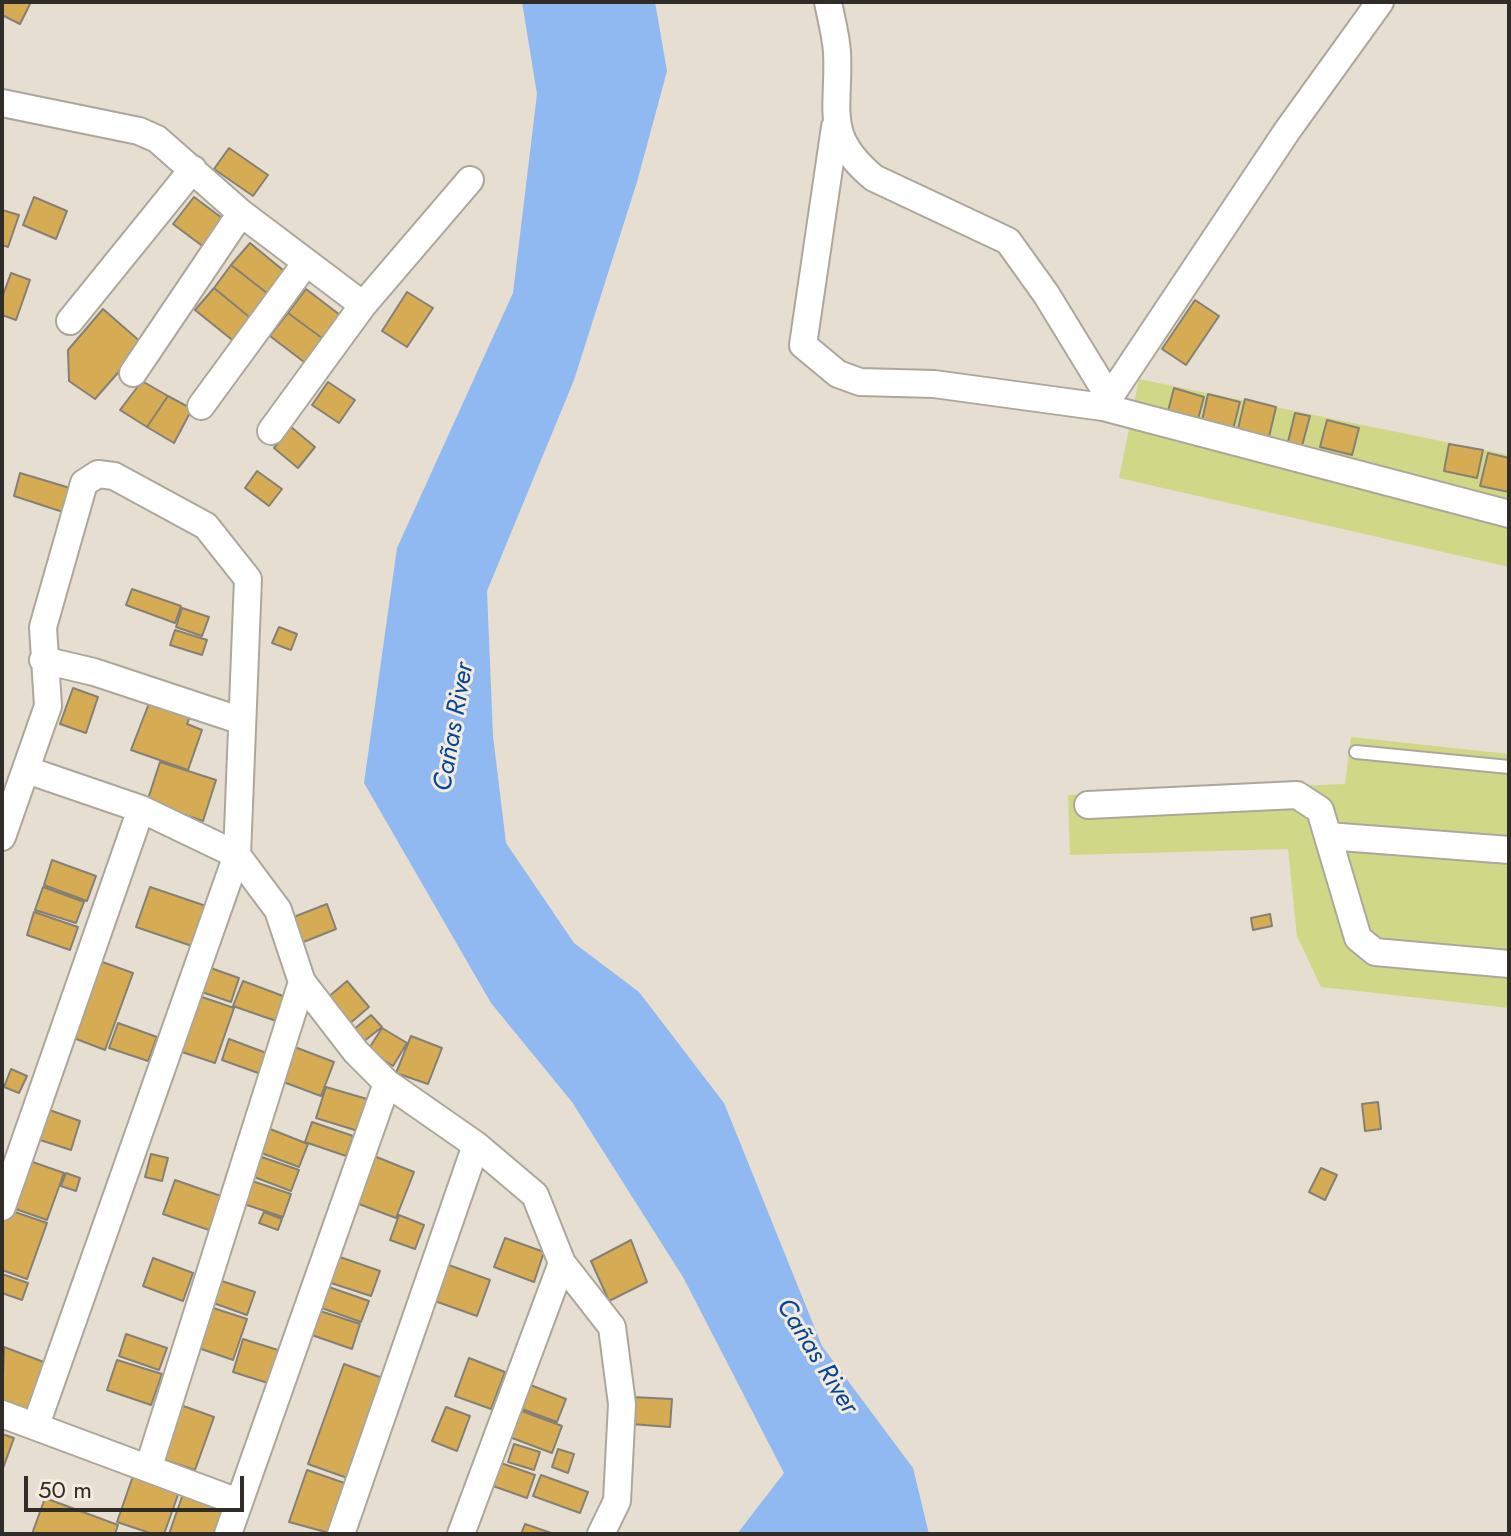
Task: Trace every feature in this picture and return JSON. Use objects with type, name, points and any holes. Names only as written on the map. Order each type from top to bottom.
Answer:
[{"type":"street","points":[[828,2],[837,51],[835,127],[803,345],[813,356],[838,374],[860,382],[934,384],[1106,402],[1509,514]]},
{"type":"street","points":[[1106,402],[1287,131],[1380,2]]},
{"type":"street","points":[[2,103],[139,131],[157,139],[241,213],[363,305]]},
{"type":"street","points":[[835,127],[860,166],[874,178],[1008,241],[1046,294],[1106,402]]},
{"type":"street","points":[[70,321],[193,169]]},
{"type":"street","points":[[271,431],[363,305],[470,180]]},
{"type":"street","points":[[133,373],[241,213]]},
{"type":"street","points":[[201,406],[305,264]]},
{"type":"street","points":[[2,837],[48,706],[43,627],[84,483],[98,474],[114,476],[206,526],[248,579],[237,855],[36,1425]]},
{"type":"street","points":[[43,660],[94,672],[242,721]]},
{"type":"street","points":[[27,770],[141,809],[237,855],[278,910],[302,982],[356,1052],[387,1083],[476,1145],[535,1195],[562,1263],[612,1327],[622,1404],[617,1501],[601,1534]]},
{"type":"street","points":[[1088,805],[1297,795],[1320,810],[1358,938],[1375,952],[1509,964]]},
{"type":"street","points":[[2,1207],[141,809]]},
{"type":"street","points":[[1328,836],[1509,850]]},
{"type":"street","points":[[149,1466],[302,982]]},
{"type":"street","points":[[228,1534],[387,1083]]},
{"type":"street","points":[[341,1534],[476,1145]]},
{"type":"street","points":[[461,1534],[562,1263]]},
{"type":"street","points":[[2,1414],[149,1466],[238,1502]]},
{"type":"lane","points":[[1356,752],[1509,767]]},
{"type":"green space","points":[[1139,379],[1509,455],[1509,567],[1119,478]]},
{"type":"green space","points":[[1351,737],[1509,754],[1509,1008],[1321,987],[1297,936],[1288,849],[1070,855],[1068,795],[1345,784]]},
{"type":"water","name":"Cañas River","points":[[522,2],[655,2],[667,71],[637,182],[574,380],[487,591],[493,736],[506,843],[574,943],[639,992],[724,1103],[822,1346],[913,1468],[929,1534],[737,1534],[784,1473],[683,1277],[572,1102],[491,1003],[364,783],[397,548],[513,293],[537,94]]},
{"type":"building","points":[[2,2],[31,2],[20,24],[2,15]]},
{"type":"building","points":[[229,148],[268,175],[253,196],[214,169]]},
{"type":"building","points":[[34,197],[67,211],[56,239],[23,225]]},
{"type":"building","points":[[194,197],[230,224],[209,251],[173,224]]},
{"type":"building","points":[[2,210],[19,215],[8,247],[2,245]]},
{"type":"building","points":[[250,243],[289,275],[272,297],[231,265]]},
{"type":"building","points":[[231,265],[272,297],[253,320],[214,288]]},
{"type":"building","points":[[11,273],[30,280],[16,320],[2,315],[2,298]]},
{"type":"building","points":[[214,288],[253,320],[236,343],[195,310]]},
{"type":"building","points":[[306,289],[344,318],[326,341],[288,313]]},
{"type":"building","points":[[407,292],[433,308],[407,347],[382,331]]},
{"type":"building","points":[[1195,300],[1219,316],[1186,365],[1162,349]]},
{"type":"building","points":[[103,309],[143,344],[95,399],[69,381],[68,350]]},
{"type":"building","points":[[288,313],[326,341],[308,365],[270,336]]},
{"type":"building","points":[[142,381],[168,396],[147,427],[120,410]]},
{"type":"building","points":[[328,382],[355,400],[339,423],[312,405]]},
{"type":"building","points":[[1174,388],[1204,397],[1197,423],[1167,415]]},
{"type":"building","points":[[1208,394],[1240,402],[1232,433],[1201,425]]},
{"type":"building","points":[[168,396],[192,409],[174,443],[147,427]]},
{"type":"building","points":[[1245,399],[1276,407],[1268,441],[1237,433]]},
{"type":"building","points":[[1295,413],[1310,416],[1302,446],[1288,442]]},
{"type":"building","points":[[1327,420],[1359,428],[1352,455],[1320,447]]},
{"type":"building","points":[[291,427],[315,447],[298,468],[274,448]]},
{"type":"building","points":[[1449,444],[1483,450],[1477,478],[1444,471]]},
{"type":"building","points":[[1488,453],[1509,458],[1509,492],[1480,486]]},
{"type":"building","points":[[257,471],[282,489],[269,506],[245,488]]},
{"type":"building","points":[[20,473],[70,488],[63,512],[14,496]]},
{"type":"building","points":[[132,589],[181,606],[175,623],[126,605]]},
{"type":"building","points":[[182,608],[209,617],[202,636],[176,627]]},
{"type":"building","points":[[279,627],[297,634],[291,650],[272,643]]},
{"type":"building","points":[[175,630],[207,640],[202,655],[170,645]]},
{"type":"building","points":[[73,688],[98,697],[86,733],[60,724]]},
{"type":"building","points":[[153,693],[193,709],[187,724],[202,730],[188,770],[131,750]]},
{"type":"building","points":[[160,762],[216,780],[203,821],[147,802]]},
{"type":"building","points":[[52,860],[96,876],[87,901],[44,885]]},
{"type":"building","points":[[43,887],[84,902],[76,923],[35,910]]},
{"type":"building","points":[[150,887],[206,906],[192,946],[136,927]]},
{"type":"building","points":[[327,904],[336,929],[301,943],[291,918]]},
{"type":"building","points":[[34,912],[78,927],[70,950],[27,935]]},
{"type":"building","points":[[1270,914],[1272,926],[1253,930],[1251,918]]},
{"type":"building","points":[[94,959],[133,973],[105,1050],[66,1035]]},
{"type":"building","points":[[205,966],[239,978],[231,1002],[196,990]]},
{"type":"building","points":[[243,981],[291,999],[282,1023],[233,1006]]},
{"type":"building","points":[[347,981],[369,1007],[348,1025],[326,999]]},
{"type":"building","points":[[196,995],[234,1008],[215,1063],[176,1050]]},
{"type":"building","points":[[371,1015],[382,1027],[363,1042],[353,1030]]},
{"type":"building","points":[[118,1023],[157,1037],[148,1061],[109,1048]]},
{"type":"building","points":[[382,1028],[407,1043],[393,1066],[368,1050]]},
{"type":"building","points":[[411,1036],[442,1048],[428,1084],[396,1073]]},
{"type":"building","points":[[229,1039],[269,1054],[261,1074],[222,1060]]},
{"type":"building","points":[[292,1046],[334,1062],[321,1096],[278,1080]]},
{"type":"building","points":[[11,1069],[27,1076],[19,1093],[4,1087]]},
{"type":"building","points":[[326,1087],[367,1099],[358,1131],[316,1118]]},
{"type":"building","points":[[1378,1102],[1381,1129],[1365,1131],[1362,1104]]},
{"type":"building","points":[[44,1108],[80,1121],[71,1150],[34,1138]]},
{"type":"building","points":[[312,1122],[353,1136],[346,1156],[305,1142]]},
{"type":"building","points":[[265,1127],[308,1144],[299,1167],[256,1151]]},
{"type":"building","points":[[151,1154],[168,1158],[162,1181],[145,1177]]},
{"type":"building","points":[[369,1154],[414,1172],[396,1218],[351,1201]]},
{"type":"building","points":[[256,1155],[299,1170],[291,1191],[249,1175]]},
{"type":"building","points":[[24,1159],[64,1173],[47,1220],[7,1206]]},
{"type":"building","points":[[1321,1168],[1337,1175],[1325,1200],[1309,1192]]},
{"type":"building","points":[[66,1173],[80,1178],[76,1191],[61,1186]]},
{"type":"building","points":[[243,1178],[291,1194],[283,1217],[235,1201]]},
{"type":"building","points":[[175,1180],[221,1196],[209,1230],[163,1214]]},
{"type":"building","points":[[6,1209],[47,1223],[27,1279],[2,1270],[2,1219]]},
{"type":"building","points":[[264,1212],[282,1219],[278,1230],[259,1223]]},
{"type":"building","points":[[399,1215],[424,1225],[415,1249],[390,1240]]},
{"type":"building","points":[[505,1238],[544,1252],[534,1282],[494,1267]]},
{"type":"building","points":[[631,1240],[647,1282],[609,1301],[591,1261]]},
{"type":"building","points":[[337,1256],[380,1271],[371,1296],[328,1282]]},
{"type":"building","points":[[153,1258],[193,1273],[183,1301],[143,1286]]},
{"type":"building","points":[[446,1264],[490,1280],[477,1316],[432,1300]]},
{"type":"building","points":[[2,1274],[28,1283],[22,1300],[2,1293]]},
{"type":"building","points":[[213,1278],[255,1292],[247,1315],[205,1300]]},
{"type":"building","points":[[326,1286],[369,1301],[361,1322],[319,1307]]},
{"type":"building","points":[[204,1305],[247,1319],[233,1360],[190,1345]]},
{"type":"building","points":[[317,1310],[360,1324],[352,1349],[309,1334]]},
{"type":"building","points":[[126,1334],[167,1348],[159,1370],[119,1356]]},
{"type":"building","points":[[243,1339],[281,1351],[271,1384],[233,1372]]},
{"type":"building","points":[[4,1347],[49,1364],[29,1418],[2,1408]]},
{"type":"building","points":[[469,1358],[505,1372],[491,1409],[455,1396]]},
{"type":"building","points":[[117,1360],[162,1374],[151,1405],[107,1390]]},
{"type":"building","points":[[344,1364],[388,1380],[353,1480],[308,1464]]},
{"type":"building","points":[[523,1382],[566,1399],[557,1422],[514,1406]]},
{"type":"building","points":[[632,1397],[672,1399],[670,1427],[631,1424]]},
{"type":"building","points":[[175,1403],[214,1417],[195,1470],[156,1457]]},
{"type":"building","points":[[446,1407],[470,1416],[457,1451],[432,1441]]},
{"type":"building","points":[[516,1409],[562,1426],[552,1453],[507,1436]]},
{"type":"building","points":[[2,1434],[14,1438],[2,1471]]},
{"type":"building","points":[[514,1444],[540,1452],[534,1470],[508,1462]]},
{"type":"building","points":[[558,1449],[574,1454],[568,1473],[552,1467]]},
{"type":"building","points":[[501,1463],[535,1475],[527,1498],[493,1486]]},
{"type":"building","points":[[307,1470],[350,1485],[333,1534],[289,1522]]},
{"type":"building","points":[[541,1475],[588,1492],[580,1513],[533,1496]]},
{"type":"building","points":[[133,1476],[179,1492],[164,1534],[153,1534],[117,1522]]},
{"type":"building","points":[[183,1494],[224,1509],[215,1534],[169,1534]]},
{"type":"building","points":[[45,1498],[118,1525],[115,1534],[32,1534]]},
{"type":"building","points":[[525,1524],[554,1534],[521,1534]]}]
